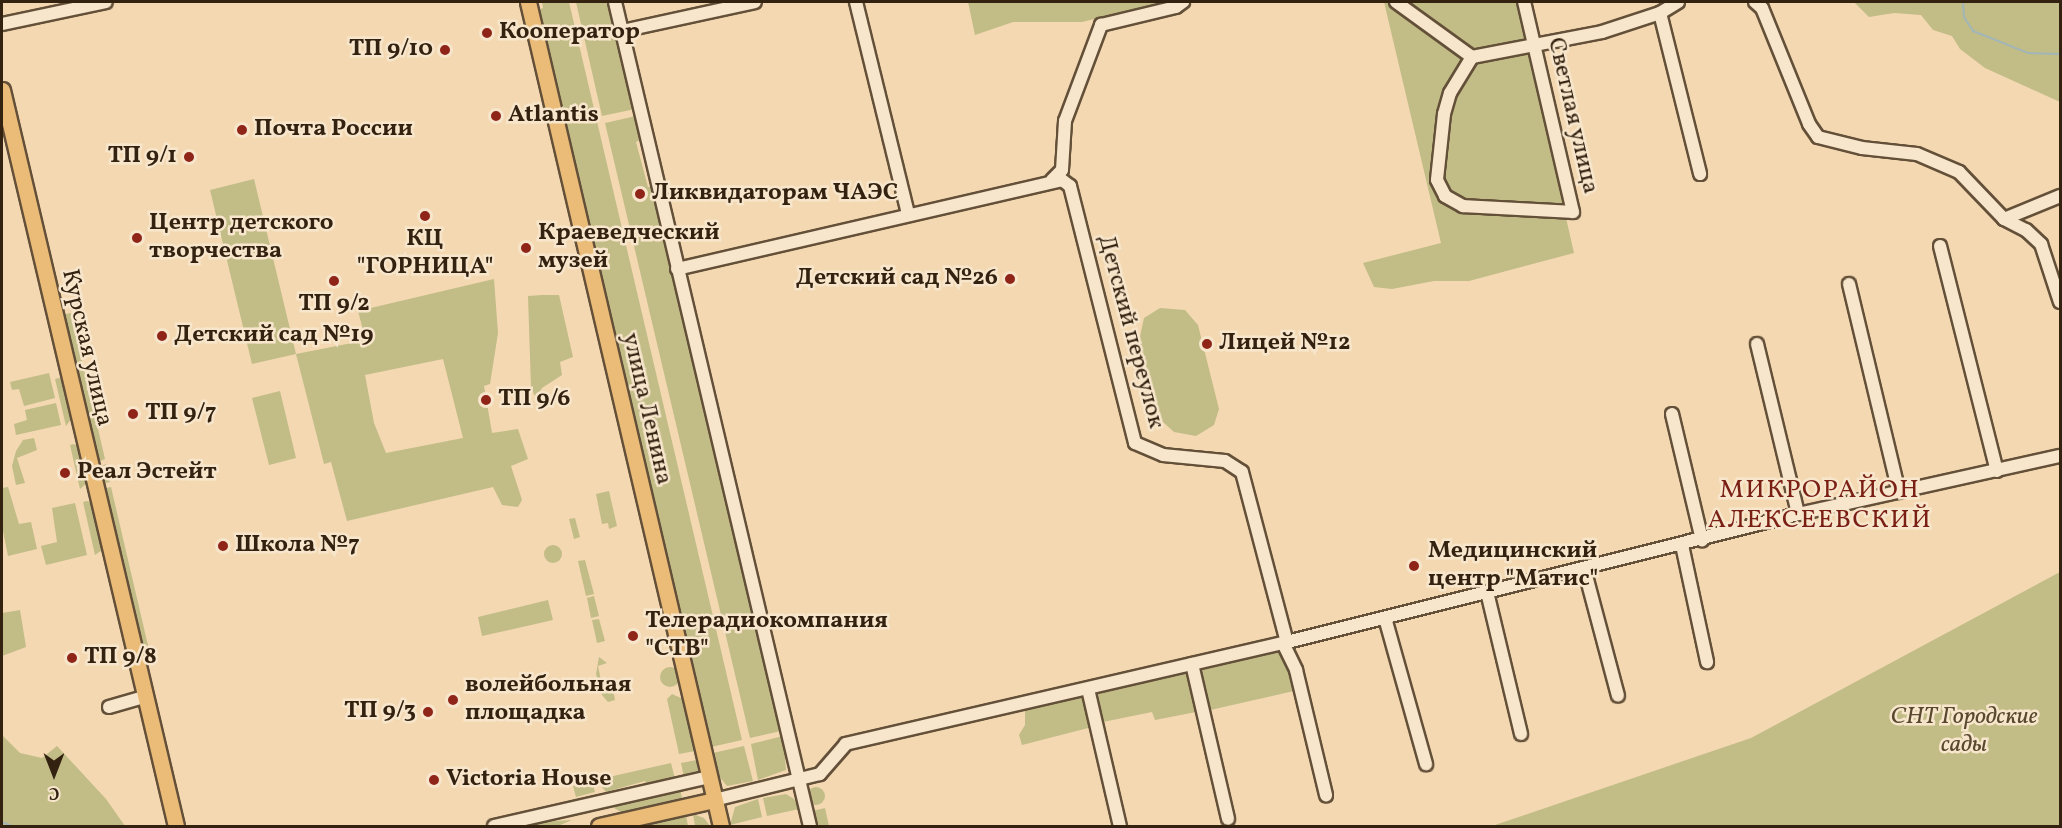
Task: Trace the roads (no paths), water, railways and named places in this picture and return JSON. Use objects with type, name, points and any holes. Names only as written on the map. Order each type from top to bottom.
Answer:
[{"type":"main road","name":"улица Ленина","points":[[528,2],[721,826]]},
{"type":"main road","name":"Курская улица","points":[[2,90],[176,826]]},
{"type":"main road","points":[[599,826],[714,800]]},
{"type":"street","points":[[2,24],[106,2]]},
{"type":"street","points":[[615,2],[810,826]]},
{"type":"street","points":[[622,31],[755,2]]},
{"type":"street","points":[[856,2],[908,214]]},
{"type":"street","points":[[677,269],[1052,180],[1062,170],[1065,121],[1101,25],[1176,7],[1183,2]]},
{"type":"street","points":[[1396,2],[1473,57],[1602,32],[1660,13],[1678,2]]},
{"type":"street","name":"Светлая улица","points":[[1473,57],[1450,93],[1444,114],[1437,180],[1445,196],[1463,206],[1573,212],[1524,2]]},
{"type":"street","points":[[1755,2],[1762,8],[1809,124],[1818,137],[1829,143],[1917,154],[1942,162],[1975,185],[2004,219],[2026,230],[2041,244],[2061,302]]},
{"type":"street","points":[[1660,13],[1700,174]]},
{"type":"street","name":"Детский переулок","points":[[1052,180],[1070,186],[1135,443],[1162,455],[1225,461],[1242,472],[1285,643]]},
{"type":"street","points":[[2004,219],[2061,196]]},
{"type":"street","points":[[1940,246],[1997,471]]},
{"type":"street","points":[[1849,284],[1899,492]]},
{"type":"street","points":[[1757,344],[1798,514]]},
{"type":"street","points":[[1672,414],[1702,540]]},
{"type":"street","points":[[714,800],[820,774],[846,744],[1285,643],[1702,540],[1798,514],[2061,456]]},
{"type":"street","points":[[1682,545],[1707,662]]},
{"type":"street","points":[[1584,568],[1618,696]]},
{"type":"street","points":[[1487,592],[1521,734]]},
{"type":"street","points":[[1385,618],[1426,764]]},
{"type":"street","points":[[1285,643],[1296,670],[1326,795]]},
{"type":"street","points":[[1192,664],[1228,819]]},
{"type":"street","points":[[1088,689],[1120,826]]},
{"type":"street","points":[[109,707],[145,697]]},
{"type":"street","points":[[494,826],[709,777]]},
{"type":"waterway","points":[[1963,2],[1964,17],[1973,31],[2028,53],[2060,54]]},
{"type":"waterway","points":[[2,822],[12,826]]},
{"type":"place","name":"Кооператор","points":[[487,33]]},
{"type":"place","name":"ТП 9/10","points":[[445,50]]},
{"type":"place","name":"Atlantis","points":[[496,116]]},
{"type":"place","name":"Почта России","points":[[242,130]]},
{"type":"place","name":"ТП 9/1","points":[[189,157]]},
{"type":"place","name":"Ликвидаторам ЧАЭС","points":[[640,194]]},
{"type":"place","name":"КЦ \"ГОРНИЦА\"","points":[[425,216]]},
{"type":"place","name":"Центр детского творчества","points":[[137,238]]},
{"type":"place","name":"Краеведческий музей","points":[[526,248]]},
{"type":"place","name":"Детский сад №26","points":[[1010,279]]},
{"type":"place","name":"ТП 9/2","points":[[334,281]]},
{"type":"place","name":"Детский сад №19","points":[[162,336]]},
{"type":"place","name":"Лицей №12","points":[[1207,344]]},
{"type":"place","name":"ТП 9/6","points":[[486,400]]},
{"type":"place","name":"ТП 9/7","points":[[133,414]]},
{"type":"place","name":"Реал Эстейт","points":[[65,473]]},
{"type":"place","name":"Школа №7","points":[[223,546]]},
{"type":"place","name":"Медицинский центр \"Матис\"","points":[[1414,566]]},
{"type":"place","name":"Телерадиокомпания \"СТВ\"","points":[[633,636]]},
{"type":"place","name":"ТП 9/8","points":[[72,658]]},
{"type":"place","name":"волейбольная площадка","points":[[453,700]]},
{"type":"place","name":"ТП 9/3","points":[[428,712]]},
{"type":"place","name":"Victoria House","points":[[434,780]]},
{"type":"district","name":"МИКРОРАЙОН АЛЕКСЕЕВСКИЙ","points":[[1820,506]]},
{"type":"park label","name":"СНТ Городские сады","points":[[1964,732]]}]
